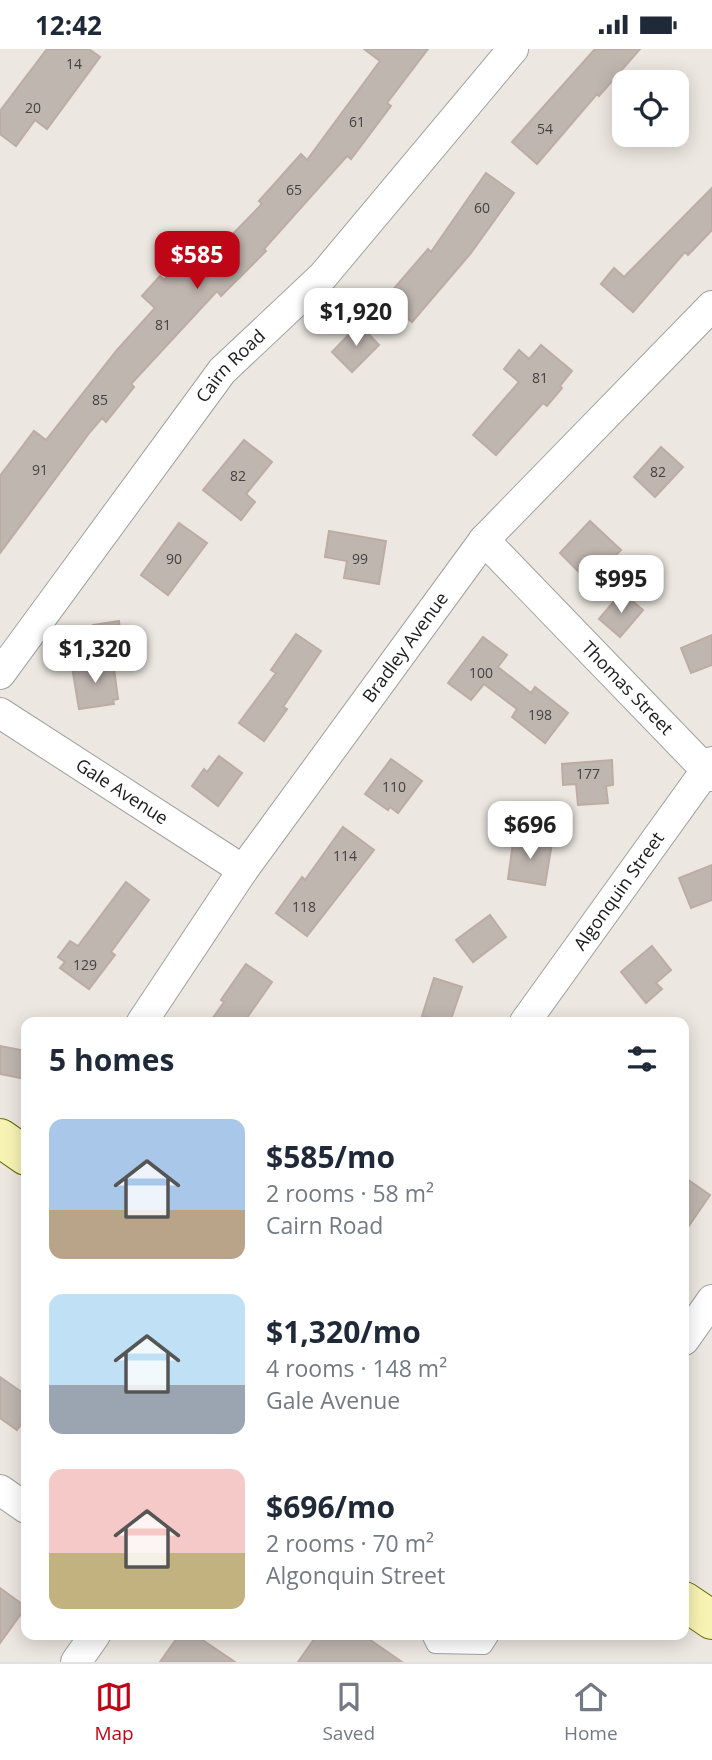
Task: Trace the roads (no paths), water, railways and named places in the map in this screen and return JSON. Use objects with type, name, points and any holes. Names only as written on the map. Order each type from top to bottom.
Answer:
[{"type":"main road","points":[[0,1138],[21,1153]]},
{"type":"main road","points":[[689,1604],[712,1620]]},
{"type":"street","name":"Cairn Road","points":[[0,674],[222,371],[323,276],[513,49]]},
{"type":"street","name":"Bradley Avenue","points":[[145,1017],[243,870],[484,540],[712,306]]},
{"type":"street","name":"Thomas Street","points":[[484,540],[710,769]]},
{"type":"street","name":"Gale Avenue","points":[[0,713],[243,870]]},
{"type":"street","name":"Algonquin Street","points":[[529,1017],[710,769]]},
{"type":"street","points":[[689,1333],[712,1300]]},
{"type":"street","points":[[0,1490],[21,1505]]},
{"type":"street","points":[[76,1662],[91,1640]]},
{"type":"lane","points":[[432,1640],[435,1645],[484,1646],[488,1640]]}]
